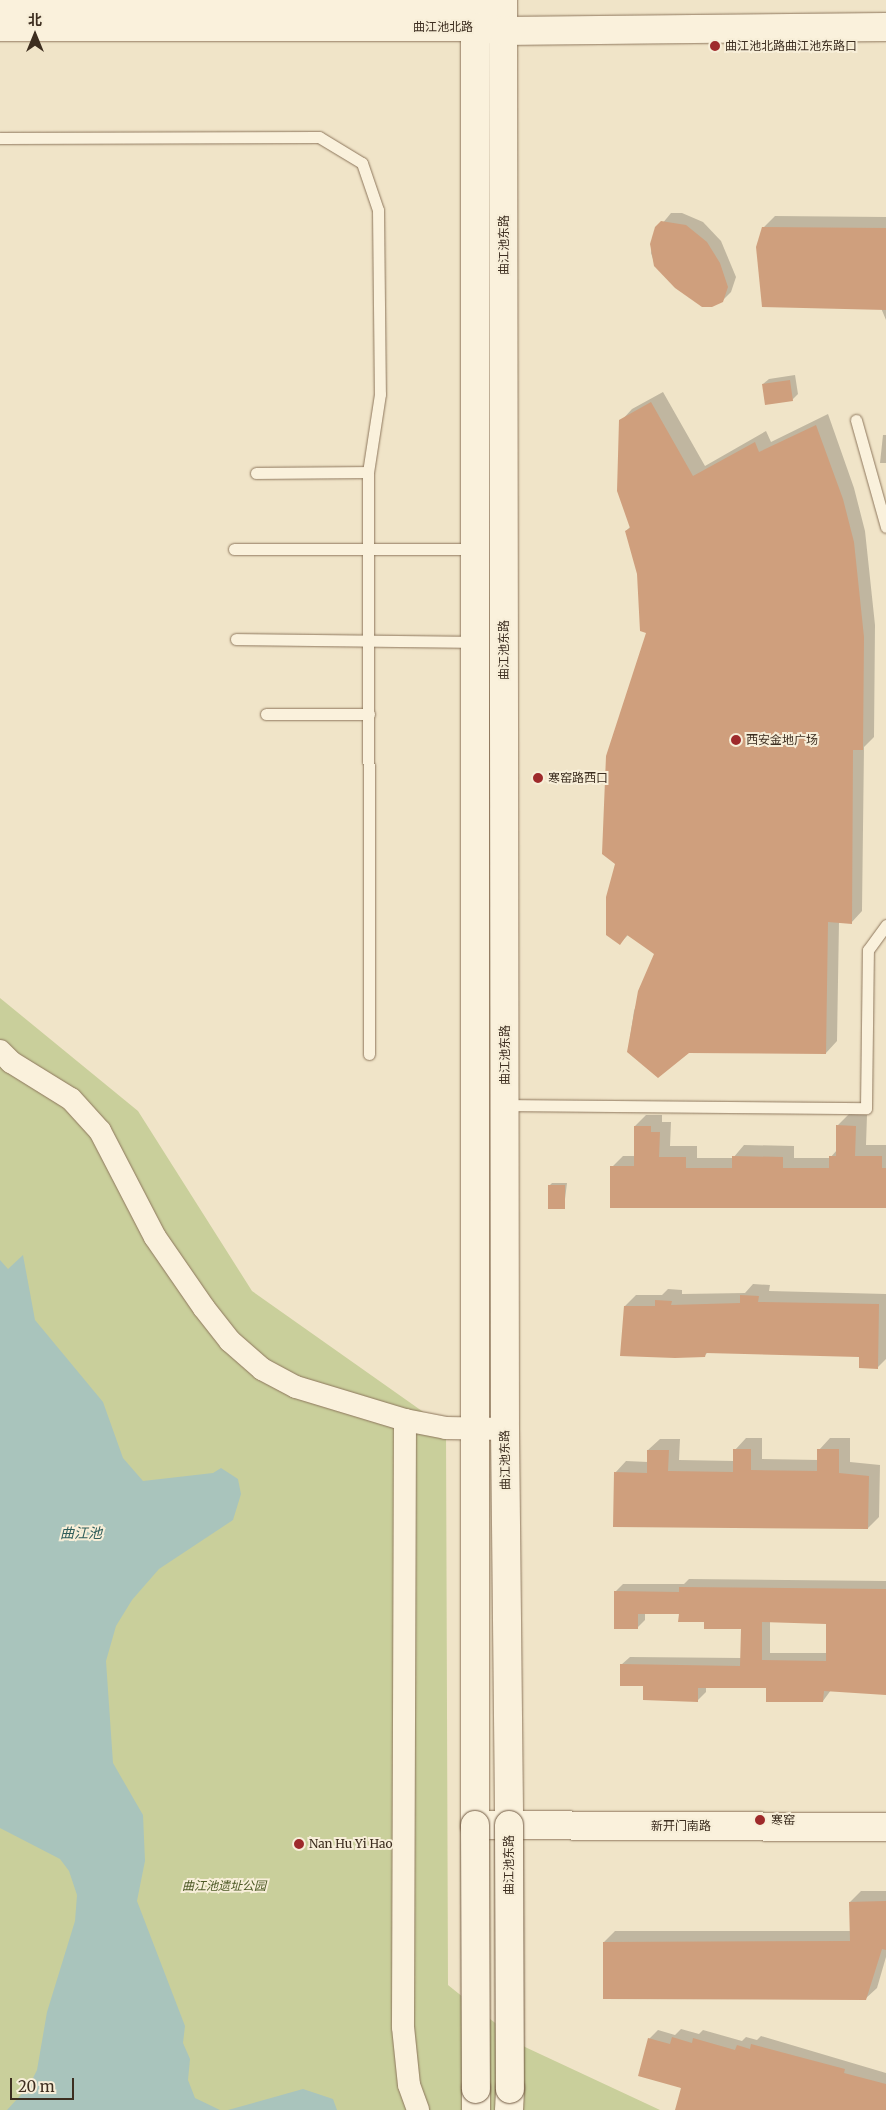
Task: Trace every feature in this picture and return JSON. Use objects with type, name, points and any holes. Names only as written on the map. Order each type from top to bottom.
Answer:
[{"type":"main road","name":"曲江池北路","points":[[0,27],[475,16],[503,0],[521,0]]},
{"type":"main road","name":"曲江池东路","points":[[503,0],[505,1429],[509,1825],[509,2110]]},
{"type":"main road","name":"曲江池北路","points":[[0,2],[475,16],[503,31],[886,27]]},
{"type":"main road","points":[[475,16],[477,548],[476,2110]]},
{"type":"main road","name":"新开门南路","points":[[475,1825],[886,1827]]},
{"type":"street","points":[[0,1051],[11,1062],[70,1099],[100,1131],[155,1237],[204,1308],[243,1352],[262,1369],[296,1386],[406,1420],[476,1429],[505,1429]]},
{"type":"street","points":[[406,1420],[403,2027],[409,2085],[418,2110]]},
{"type":"lane","points":[[0,138],[319,137],[362,163],[378,210],[380,394],[368,472],[369,1054]]},
{"type":"lane","points":[[856,420],[886,527]]},
{"type":"lane","points":[[256,472],[368,472]]},
{"type":"lane","points":[[234,548],[477,548]]},
{"type":"lane","points":[[236,639],[477,642]]},
{"type":"lane","points":[[266,714],[369,714]]},
{"type":"lane","points":[[505,1105],[866,1108],[868,950],[886,924]]},
{"type":"green space","name":"曲江池遗址公园","points":[[0,998],[138,1111],[252,1291],[446,1428],[448,1985],[525,2047],[660,2110],[0,2110]]},
{"type":"water","name":"曲江池","points":[[23,1255],[35,1320],[103,1402],[123,1458],[143,1481],[213,1473],[221,1468],[238,1479],[241,1494],[233,1520],[159,1569],[132,1600],[116,1626],[106,1661],[113,1763],[143,1815],[145,1861],[137,1901],[185,2026],[183,2043],[190,2059],[188,2080],[195,2098],[220,2110],[7,2110],[29,2086],[37,2070],[47,2012],[75,1921],[77,1895],[69,1871],[60,1859],[0,1828],[0,1260],[8,1269]]},
{"type":"water","points":[[303,2089],[333,2099],[337,2110],[228,2110]]},
{"type":"building","points":[[661,221],[686,225],[707,242],[720,263],[728,287],[723,302],[712,307],[702,307],[675,288],[654,266],[650,244],[655,227]]},
{"type":"building","points":[[762,227],[886,228],[886,310],[762,307],[756,247]]},
{"type":"building","points":[[790,380],[793,401],[765,405],[762,384]]},
{"type":"building","name":"西安金地广场","points":[[651,402],[693,476],[755,442],[759,452],[816,425],[843,499],[854,542],[864,637],[863,750],[853,750],[852,924],[828,922],[826,1054],[689,1053],[658,1078],[627,1052],[638,991],[654,954],[627,935],[620,945],[606,935],[606,897],[615,864],[602,854],[606,756],[646,633],[640,631],[637,574],[625,531],[630,528],[617,491],[619,420]]},
{"type":"building","points":[[836,1125],[856,1126],[855,1156],[882,1156],[882,1168],[886,1168],[886,1208],[610,1208],[610,1166],[634,1166],[634,1126],[651,1126],[651,1132],[660,1132],[659,1157],[686,1157],[686,1168],[732,1168],[732,1156],[783,1157],[783,1168],[829,1168],[829,1156],[836,1156]]},
{"type":"building","points":[[548,1185],[565,1185],[565,1209],[548,1209]]},
{"type":"building","points":[[740,1295],[759,1296],[758,1302],[879,1304],[878,1369],[859,1368],[859,1357],[706,1353],[705,1357],[620,1356],[624,1306],[655,1306],[655,1300],[672,1301],[671,1305],[740,1303]]},
{"type":"building","points":[[733,1449],[751,1449],[751,1470],[817,1471],[817,1449],[839,1449],[839,1473],[869,1476],[868,1529],[613,1527],[614,1472],[647,1473],[647,1450],[669,1450],[668,1471],[733,1472]]},
{"type":"building","points":[[679,1587],[886,1589],[886,1695],[824,1691],[823,1702],[766,1702],[766,1688],[698,1688],[698,1702],[643,1700],[643,1686],[620,1686],[620,1664],[740,1666],[741,1629],[704,1629],[704,1622],[678,1622],[679,1614],[638,1614],[638,1629],[614,1629],[614,1591],[679,1592]],"holes":[[[762,1622],[826,1624],[826,1661],[762,1660]]]},
{"type":"building","points":[[886,1901],[886,1950],[882,1949],[866,2000],[603,1999],[603,1942],[850,1941],[849,1902]]},
{"type":"building","points":[[672,2037],[692,2043],[693,2038],[735,2050],[737,2045],[750,2049],[751,2044],[845,2069],[844,2073],[886,2084],[886,2110],[675,2110],[681,2088],[638,2076],[648,2038],[670,2044]]},
{"type":"place","name":"曲江池北路曲江池东路口","points":[[715,46]]},
{"type":"place","name":"西安金地广场","points":[[736,740]]},
{"type":"place","name":"寒窑路西口","points":[[538,778]]},
{"type":"place","name":"寒窑","points":[[760,1820]]},
{"type":"place","name":"Nan Hu Yi Hao","points":[[299,1844]]}]
